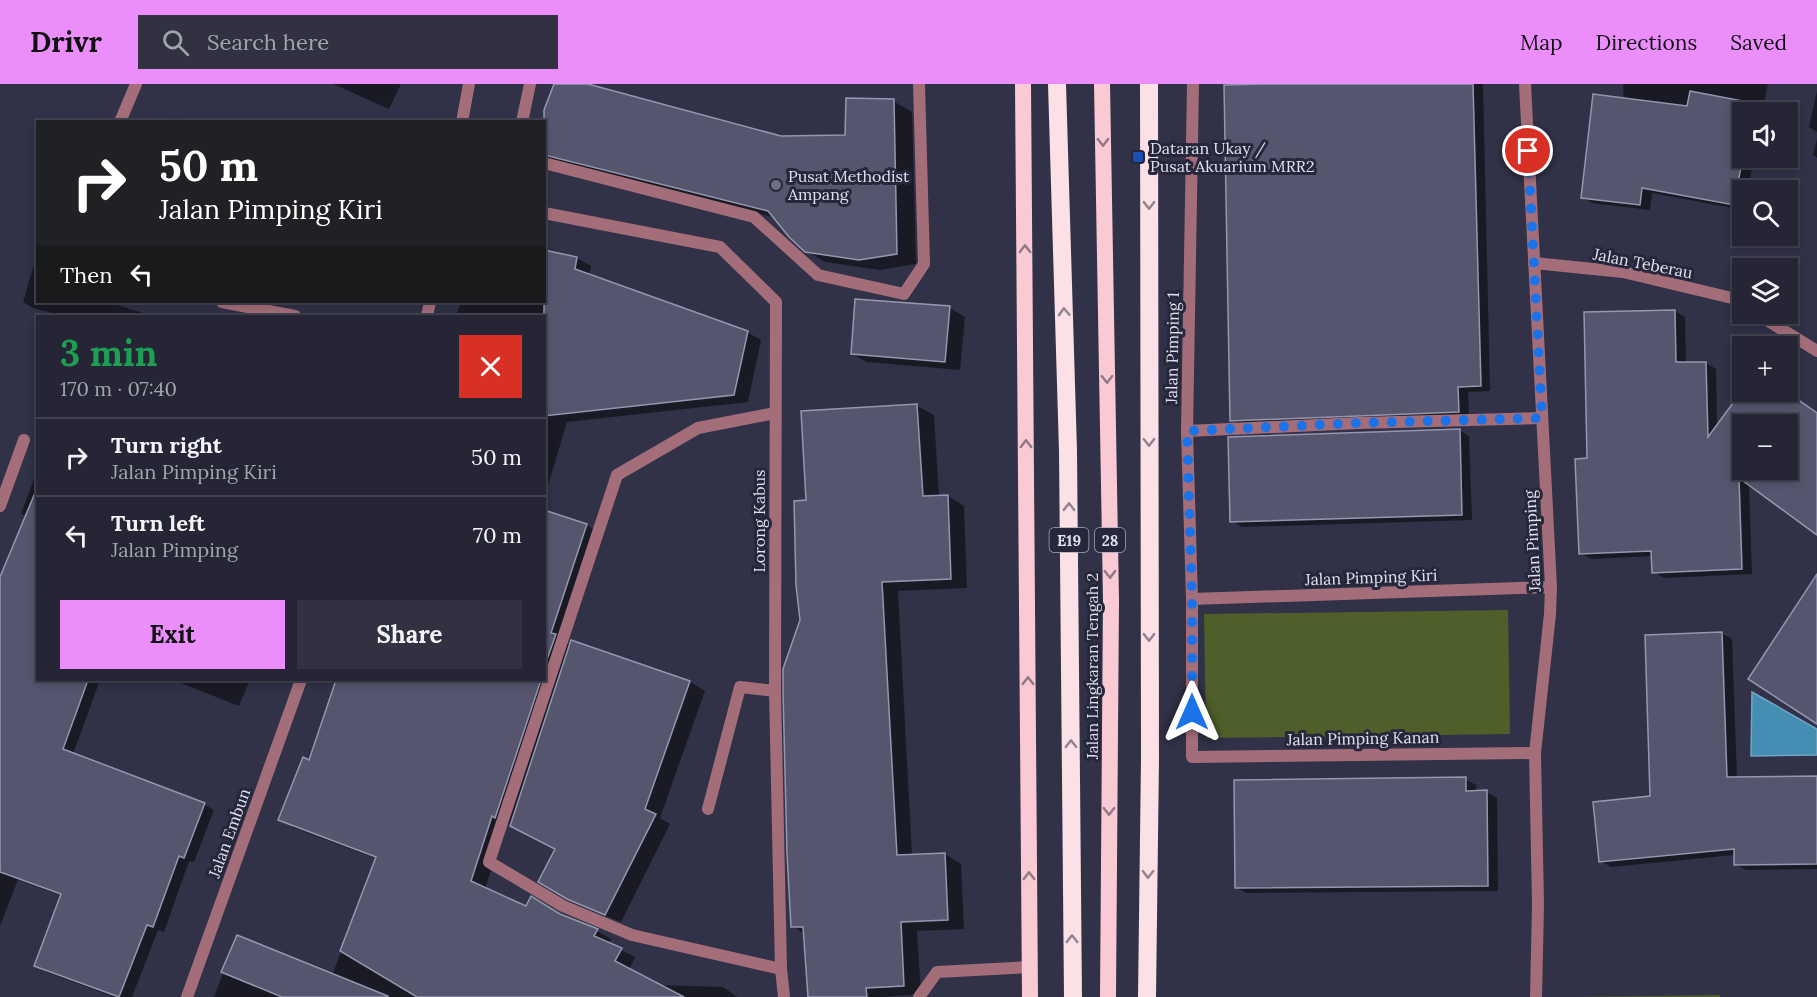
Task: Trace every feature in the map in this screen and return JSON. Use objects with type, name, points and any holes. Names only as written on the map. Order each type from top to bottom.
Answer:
[{"type":"highway","points":[[1023,84],[1030,997]]},
{"type":"highway","name":"E19","points":[[1058,84],[1068,451],[1073,997]]},
{"type":"highway","name":"Jalan Lingkaran Tengah 2","points":[[1102,84],[1111,600],[1108,997]]},
{"type":"highway","points":[[1147,997],[1150,758],[1149,84]]},
{"type":"street","points":[[121,120],[136,84]]},
{"type":"street","points":[[462,120],[469,84]]},
{"type":"street","points":[[522,120],[530,84]]},
{"type":"street","points":[[546,164],[754,217],[818,275],[904,294],[924,264],[919,84]]},
{"type":"street","name":"Jalan Pimping 1","points":[[1192,84],[1187,431],[1192,599],[1192,757]]},
{"type":"street","name":"Jalan Pimping","points":[[1525,84],[1551,587],[1535,753],[1538,904],[1536,997]]},
{"type":"street","name":"Lorong Kabus","points":[[546,213],[720,247],[776,302],[775,691],[784,997]]},
{"type":"street","name":"Jalan Teberau","points":[[1534,263],[1623,272],[1732,298]]},
{"type":"street","points":[[227,303],[290,315]]},
{"type":"street","points":[[1773,324],[1817,351]]},
{"type":"street","points":[[775,413],[698,428],[617,475],[489,862],[563,906],[632,934],[782,969]]},
{"type":"street","points":[[1187,431],[1542,418]]},
{"type":"street","points":[[0,506],[24,440]]},
{"type":"street","name":"Jalan Pimping Kiri","points":[[1192,599],[1551,587]]},
{"type":"street","name":"Jalan Embun","points":[[187,997],[301,681]]},
{"type":"street","points":[[708,808],[740,687],[775,691]]},
{"type":"street","name":"Jalan Pimping Kanan","points":[[1192,757],[1535,753]]},
{"type":"street","points":[[919,997],[937,972],[1030,967]]},
{"type":"green space","points":[[1508,610],[1510,734],[1206,738],[1204,614]]},
{"type":"green space","points":[[1720,995],[1720,997],[1571,997]]},
{"type":"water","points":[[1752,692],[1817,729],[1817,755],[1751,756]]},
{"type":"building","name":"Pusat Methodist Ampang","points":[[554,84],[588,84],[781,136],[845,135],[846,98],[894,99],[897,254],[859,260],[805,252],[789,237],[768,211],[546,156],[544,110]]},
{"type":"building","points":[[1473,84],[1481,386],[1458,387],[1459,412],[1230,421],[1224,85]]},
{"type":"building","points":[[1690,91],[1743,101],[1732,102],[1732,168],[1741,168],[1739,180],[1732,180],[1732,205],[1642,188],[1640,205],[1581,198],[1593,94],[1687,106]]},
{"type":"building","points":[[546,250],[577,257],[575,269],[748,331],[734,395],[546,416],[546,315],[544,315]]},
{"type":"building","points":[[855,299],[950,306],[945,362],[851,354]]},
{"type":"building","points":[[1675,310],[1676,362],[1706,362],[1708,437],[1734,402],[1798,402],[1798,400],[1817,413],[1817,535],[1742,480],[1798,480],[1798,414],[1732,414],[1732,480],[1739,480],[1742,569],[1652,573],[1651,551],[1579,554],[1575,459],[1587,458],[1584,312]]},
{"type":"building","points":[[917,404],[923,496],[948,495],[951,579],[882,582],[897,855],[945,853],[948,920],[901,922],[904,986],[866,988],[867,997],[808,997],[803,927],[791,927],[783,691],[783,669],[800,620],[796,585],[794,501],[806,500],[801,411]]},
{"type":"building","points":[[1460,429],[1462,515],[1230,522],[1228,437]]},
{"type":"building","points":[[36,490],[36,681],[88,681],[63,749],[205,803],[184,858],[179,856],[153,927],[147,925],[119,997],[34,966],[61,894],[0,872],[0,577]]},
{"type":"building","points":[[546,511],[587,524],[551,633],[556,634],[546,662]]},
{"type":"building","points":[[1817,574],[1817,724],[1748,679]]},
{"type":"building","points":[[1722,632],[1727,777],[1817,776],[1817,864],[1734,865],[1734,849],[1599,862],[1593,802],[1650,796],[1645,635]]},
{"type":"building","points":[[571,640],[690,681],[645,809],[656,814],[605,915],[567,899],[538,882],[555,849],[510,826]]},
{"type":"building","points":[[336,681],[541,681],[495,818],[492,816],[471,881],[526,906],[531,896],[560,914],[598,929],[594,936],[622,948],[615,961],[684,997],[417,997],[340,951],[376,857],[278,820],[303,757],[309,760]]},
{"type":"building","points":[[1466,777],[1466,791],[1487,790],[1488,886],[1235,888],[1234,780]]},
{"type":"building","points":[[237,935],[388,996],[282,997],[221,972]]},
{"type":"place","name":"Dataran Ukay / Pusat Akuarium MRR2","points":[[1138,157]]},
{"type":"place","name":"Pusat Methodist Ampang","points":[[776,185]]},
{"type":"route","points":[[1192,712],[1192,599],[1187,431],[1542,418],[1528,151]]}]
